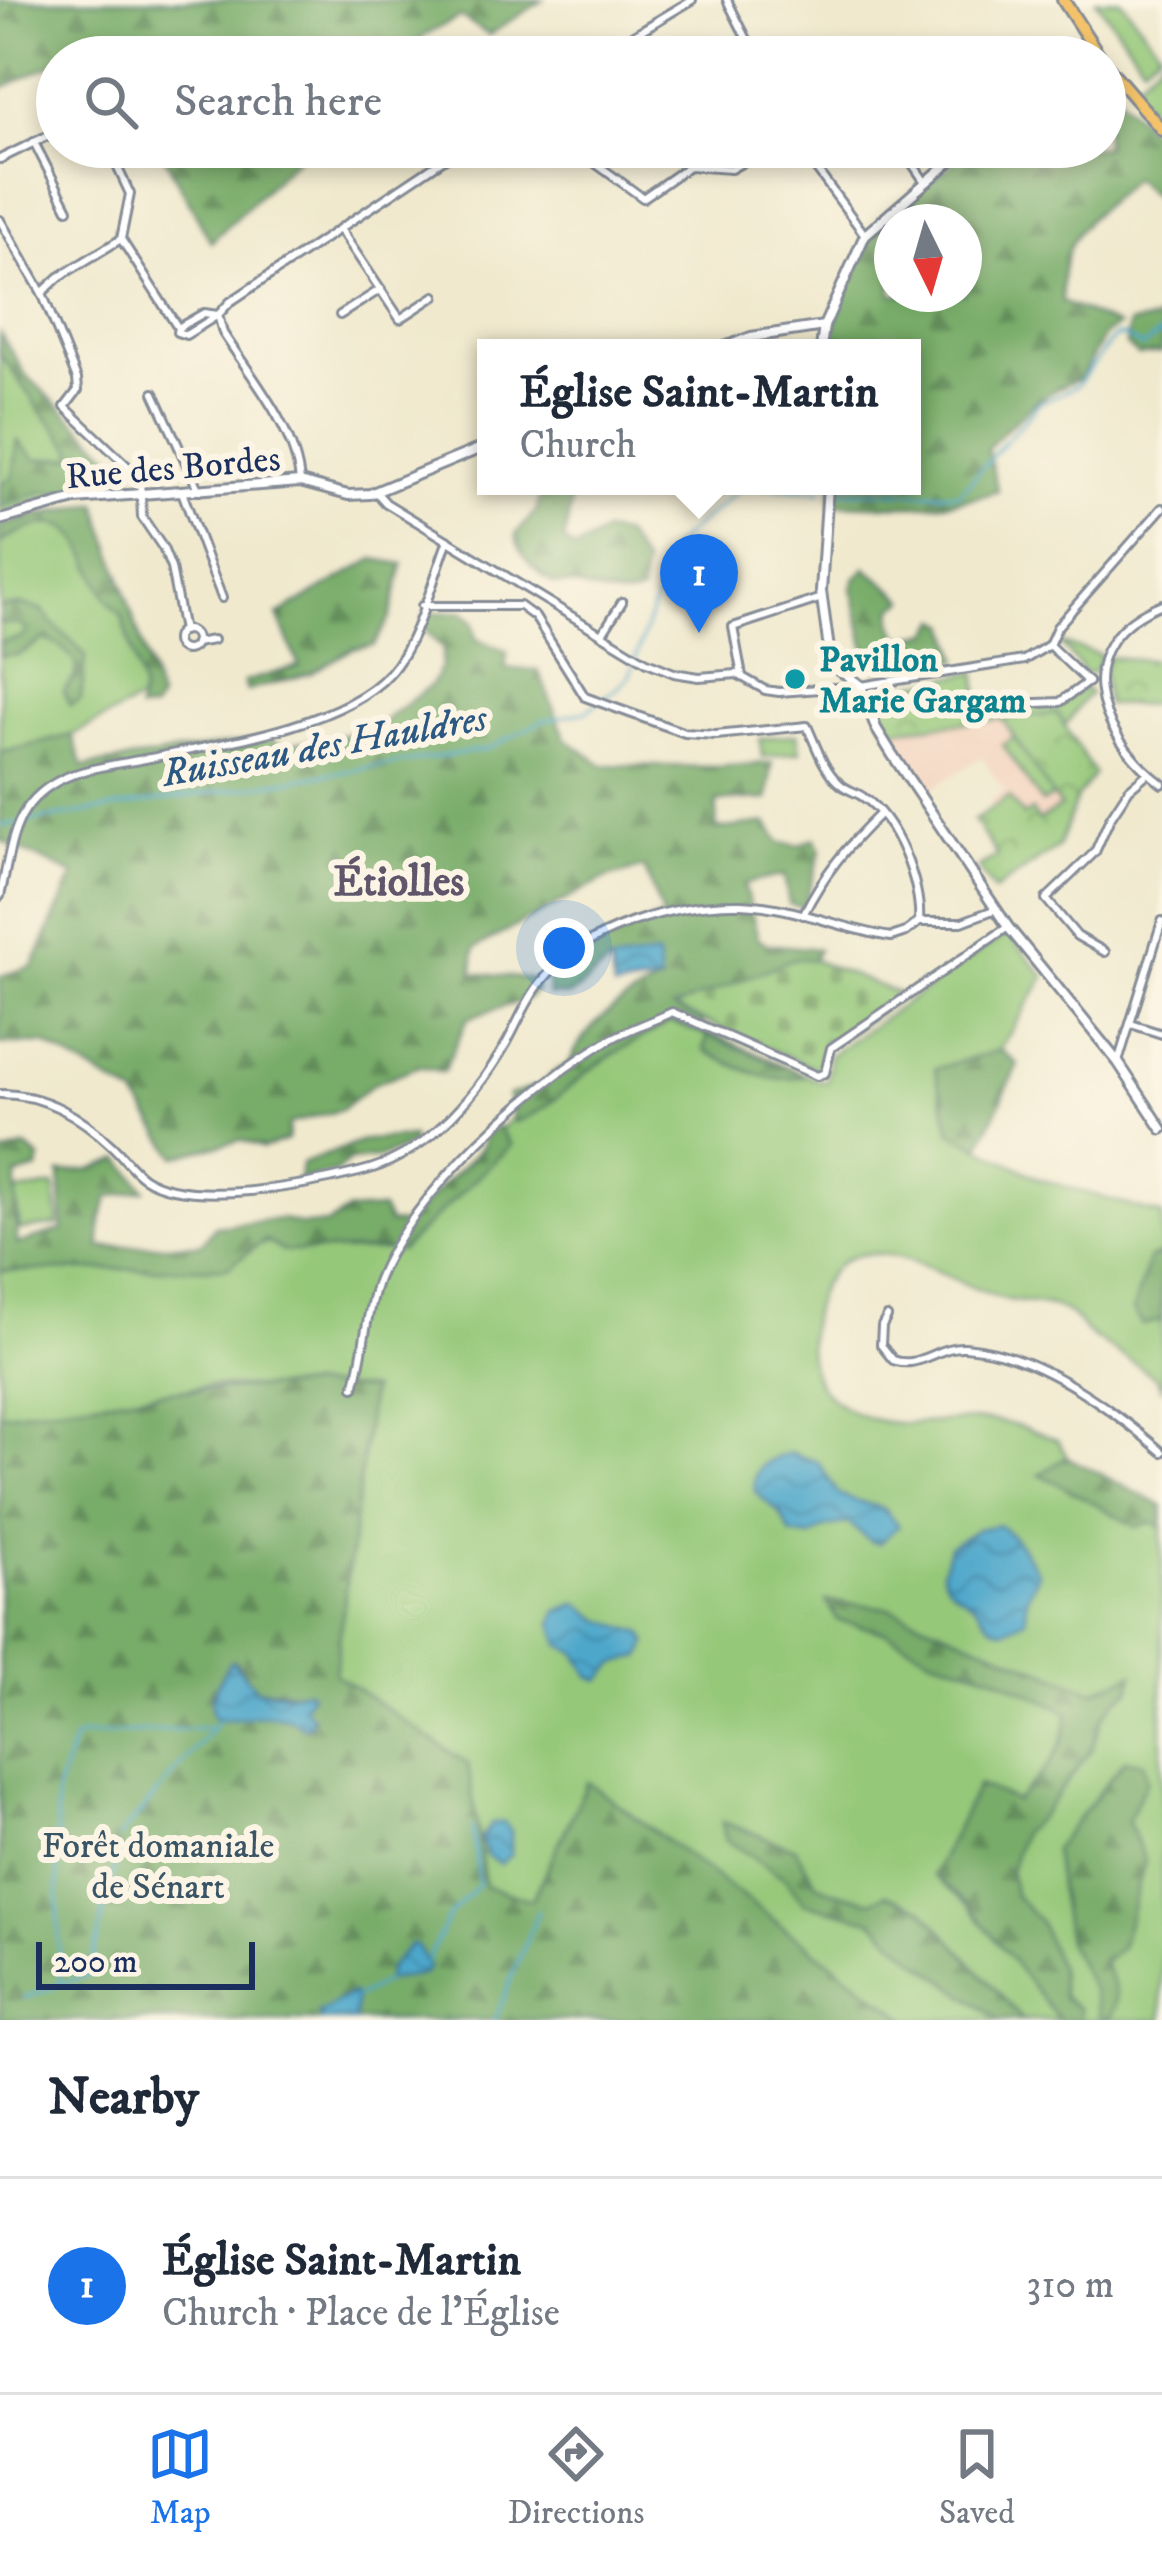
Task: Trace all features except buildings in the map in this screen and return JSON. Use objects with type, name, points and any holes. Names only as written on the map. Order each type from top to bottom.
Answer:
[{"type":"main road","points":[[1063,0],[1085,36]]},
{"type":"main road","points":[[1126,88],[1162,130]]},
{"type":"street","points":[[632,36],[692,0]]},
{"type":"street","points":[[727,0],[745,36]]},
{"type":"street","points":[[0,159],[34,142],[36,146]]},
{"type":"street","points":[[47,168],[68,209]]},
{"type":"street","points":[[118,168],[130,194],[121,239],[178,328],[204,313],[218,314],[431,168]]},
{"type":"street","points":[[602,168],[643,198],[686,168]]},
{"type":"street","points":[[816,168],[866,235]]},
{"type":"street","points":[[915,168],[925,182]]},
{"type":"street","points":[[822,339],[866,235],[942,168]]},
{"type":"street","points":[[0,220],[42,292],[77,379],[78,390],[65,406],[140,478],[142,517],[164,548],[183,631]]},
{"type":"street","points":[[340,229],[400,319],[435,296]]},
{"type":"street","points":[[42,292],[121,239]]},
{"type":"street","points":[[340,315],[381,289]]},
{"type":"street","points":[[218,314],[224,333],[286,435],[300,482]]},
{"type":"street","points":[[746,339],[824,326]]},
{"type":"street","points":[[154,392],[199,491]]},
{"type":"street","name":"Rue des Bordes","points":[[0,520],[75,499],[300,482],[348,495],[377,493],[477,450]]},
{"type":"street","points":[[182,492],[222,598]]},
{"type":"street","points":[[377,493],[386,503],[631,654],[699,677],[742,676],[772,692],[861,686],[1024,660],[1049,645],[1061,622],[1162,508]]},
{"type":"street","points":[[828,495],[822,598],[829,660],[861,686],[876,728],[1008,927],[1118,1062],[1162,1129]]},
{"type":"street","points":[[0,896],[20,822],[38,797],[66,775],[245,738],[368,694],[405,652],[448,540]]},
{"type":"street","points":[[742,676],[733,627],[822,598]]},
{"type":"street","points":[[602,634],[622,602]]},
{"type":"street","points":[[1162,604],[1132,616],[1122,628],[1112,641],[1098,683],[1100,705],[1118,740],[1162,784]]},
{"type":"street","points":[[422,606],[520,607],[535,617],[575,684],[597,702],[685,733],[716,735],[807,726],[825,765],[839,784],[866,799],[915,873],[919,922]]},
{"type":"street","points":[[183,631],[193,634],[195,644]]},
{"type":"street","points":[[183,631],[176,637],[179,647],[188,650],[213,640]]},
{"type":"street","points":[[1049,645],[1088,682],[1098,683]]},
{"type":"street","points":[[991,706],[1060,702],[1088,682]]},
{"type":"street","points":[[1105,952],[1077,936],[1046,898],[1095,852],[1109,818],[1129,789],[1148,773]]},
{"type":"street","points":[[803,915],[844,848],[879,815]]},
{"type":"street","points":[[0,1094],[35,1097],[58,1106],[110,1143],[142,1177],[159,1185],[200,1192],[245,1190],[364,1172],[398,1158],[479,1087],[544,978],[597,940],[661,913],[742,904],[891,937],[919,922],[962,922],[996,909]]},
{"type":"street","points":[[1118,1062],[1162,921]]},
{"type":"street","points":[[354,1387],[379,1276],[407,1228],[433,1192],[529,1095],[611,1039],[673,1012],[817,1076],[825,1073],[831,1048],[1008,927]]},
{"type":"street","points":[[1130,1023],[1162,1034]]},
{"type":"street","points":[[887,1317],[881,1345],[893,1360],[913,1363],[952,1347],[1010,1357],[1090,1393],[1162,1452]]},
{"type":"shaded area","points":[[1002,719],[1060,807],[1039,821],[1023,817],[1009,797],[993,808],[989,802],[1004,791],[982,757],[926,792],[887,730]]},
{"type":"green space","points":[[0,0],[543,0],[489,35],[460,17],[424,36],[36,36],[36,72],[0,89]]},
{"type":"green space","points":[[1096,0],[1121,0],[1160,50],[1143,64]]},
{"type":"green space","points":[[1162,57],[1162,119],[1130,88]]},
{"type":"green space","points":[[1126,104],[1162,143],[1162,204],[1133,178],[1090,218],[1071,244],[1062,302],[1118,326],[1104,335],[1080,379],[1040,399],[987,449],[998,491],[936,504],[831,504],[832,495],[921,495],[921,339],[829,339],[872,236],[874,312],[982,312],[982,204],[901,204],[947,168],[1126,168]]},
{"type":"green space","points":[[170,168],[287,168],[211,242]]},
{"type":"green space","points":[[1162,312],[1162,353],[1138,355],[1126,345],[1129,324],[1157,320]]},
{"type":"green space","points":[[0,333],[25,374],[127,470],[132,483],[38,493],[0,507],[0,485],[13,476],[18,441],[36,459],[72,457],[74,450],[0,354]]},
{"type":"green space","points":[[0,344],[132,476],[132,487],[74,492],[0,513]]},
{"type":"green space","points":[[540,495],[572,495],[564,541],[575,550],[604,532],[624,535],[644,565],[641,593],[608,595],[554,584],[541,574],[520,549],[516,534],[537,510]]},
{"type":"green space","points":[[97,503],[149,696],[72,735],[0,753],[0,527],[29,516]]},
{"type":"green space","points":[[97,503],[159,699],[153,710],[138,711],[142,689],[122,615],[108,600],[81,544],[54,524],[31,528],[0,543],[0,526]]},
{"type":"green space","points":[[374,559],[403,564],[390,618],[374,645],[352,649],[311,673],[247,691],[244,682],[299,666],[278,615]]},
{"type":"green space","points":[[866,568],[906,600],[894,608],[893,622],[900,638],[930,633],[939,620],[949,625],[959,660],[879,671],[876,653],[866,650],[852,588]]},
{"type":"green space","points":[[0,607],[42,610],[86,657],[81,699],[70,705],[63,691],[75,677],[76,662],[60,646],[44,639],[19,655],[0,656],[0,642],[22,638],[27,629],[0,624]]},
{"type":"green space","points":[[464,612],[473,621],[476,639],[507,652],[505,669],[538,670],[566,739],[603,765],[772,763],[768,799],[717,801],[716,829],[767,823],[780,843],[799,845],[815,838],[821,851],[804,908],[789,904],[784,875],[744,884],[758,938],[767,944],[818,949],[813,960],[795,959],[675,1009],[700,1020],[709,1036],[804,1075],[779,1078],[740,1068],[704,1050],[708,1036],[670,1022],[616,1052],[544,1108],[514,1122],[508,1095],[540,1086],[569,1064],[585,1036],[606,1015],[660,982],[610,963],[570,996],[548,995],[548,979],[603,940],[663,917],[644,868],[607,878],[475,948],[473,973],[529,979],[536,990],[528,999],[468,1018],[443,1072],[419,1066],[373,1084],[341,1110],[289,1124],[287,1140],[264,1148],[241,1140],[176,1156],[136,1097],[45,1044],[0,1044],[0,976],[33,966],[74,875],[0,840],[0,753],[72,735],[83,767],[265,738],[283,745],[372,730],[431,685],[441,667],[443,649],[422,627],[425,613]]},
{"type":"green space","points":[[1060,643],[1101,655],[1096,671],[1086,674]]},
{"type":"green space","points":[[1108,657],[1162,661],[1162,714],[1151,704],[1107,705],[1103,672]]},
{"type":"green space","points":[[976,672],[983,721],[887,730],[876,696],[880,690]]},
{"type":"green space","points":[[1084,688],[1090,694],[1065,725],[1057,713],[983,721],[982,709],[1061,704]]},
{"type":"green space","points":[[1057,713],[1094,774],[1077,798],[1058,847],[994,891],[978,868],[997,856],[974,820],[1009,797],[1023,816],[1032,811],[1039,821],[1060,807],[1002,719]]},
{"type":"green space","points":[[797,734],[800,752],[762,757],[760,739]]},
{"type":"green space","points":[[1015,737],[1053,796],[1042,803],[1003,745]]},
{"type":"green space","points":[[1008,933],[1045,977],[1000,1049],[1018,1064],[987,1120],[951,1132],[1040,1179],[1162,1215],[1162,1388],[1156,1378],[1061,1309],[987,1294],[914,1262],[876,1254],[843,1261],[820,1289],[810,1327],[811,1365],[825,1391],[860,1415],[893,1423],[978,1420],[1019,1426],[1057,1440],[1070,1461],[1162,1506],[1162,2020],[908,2020],[588,1782],[532,1900],[485,1887],[468,1765],[332,1689],[371,1391],[209,1386],[0,1414],[0,1243],[83,1258],[411,1231],[441,1187],[536,1094],[673,1016],[828,1081],[830,1055]]},
{"type":"green space","points":[[795,958],[813,960],[898,993],[899,998],[834,1042],[825,1039],[822,1071],[673,1008]]},
{"type":"green space","points":[[1000,1050],[1018,1064],[980,1147],[951,1132],[935,1069]]},
{"type":"green space","points":[[497,1127],[511,1145],[401,1250],[282,1251],[265,1240],[227,1268],[0,1271],[0,1155],[26,1147],[40,1158],[38,1170],[16,1176],[17,1244],[63,1230],[60,1173],[91,1170],[121,1159],[145,1190],[109,1197],[101,1220],[100,1247],[201,1244],[215,1226],[281,1219],[302,1225],[327,1224],[348,1211],[382,1209],[389,1223],[403,1224],[482,1148],[483,1136]]},
{"type":"green space","points":[[412,1137],[411,1145],[378,1158],[349,1161],[336,1172],[299,1181],[301,1164],[365,1140]]},
{"type":"green space","points":[[54,1186],[59,1225],[20,1230],[15,1192]]},
{"type":"green space","points":[[1162,1255],[1162,1320],[1143,1325],[1133,1311],[1149,1258]]},
{"type":"green space","name":"Forêt domaniale de Sénart","points":[[313,1386],[371,1390],[335,1674],[468,1764],[485,1887],[532,1900],[588,1782],[908,2020],[0,2020],[0,1414],[171,1391]],"holes":[[[235,1661],[258,1690],[279,1689],[309,1697],[303,1708],[312,1716],[297,1719],[254,1713],[215,1718],[212,1693]]]},
{"type":"green space","points":[[1067,1457],[1162,1506],[1162,1528],[1152,1523],[1137,1527],[1040,1474]]},
{"type":"green space","points":[[826,1601],[889,1608],[1093,1691],[1133,1674],[1130,1690],[1104,1716],[1091,1750],[1043,1814],[1022,1833],[1010,1870],[1014,1894],[1041,1924],[1059,1968],[1062,1996],[1079,2009],[1080,2020],[1059,2020],[968,1905],[933,1875],[978,1785],[1016,1801],[1058,1750],[1068,1712],[990,1674],[932,1657],[885,1632],[837,1620]]},
{"type":"green space","points":[[1125,1760],[1144,1762],[1147,1780],[1128,1821],[1145,1861],[1121,1947],[1103,1963],[1116,1998],[1108,2020],[1099,2019],[1093,1991],[1067,1941],[1053,1850]]},
{"type":"green space","points":[[722,1822],[795,1848],[816,1883],[832,1891],[871,1901],[886,1894],[923,1909],[1023,2020],[999,2020],[910,1955],[872,1920],[804,1903],[786,1879],[725,1839]]},
{"type":"water","points":[[657,956],[660,982],[614,989],[610,963]]},
{"type":"water","points":[[791,1453],[818,1462],[839,1495],[884,1509],[898,1526],[879,1543],[848,1523],[824,1528],[810,1537],[791,1534],[780,1513],[755,1492],[754,1483],[763,1465]]},
{"type":"water","points":[[998,1525],[1038,1573],[1027,1597],[1026,1619],[1004,1630],[951,1588],[942,1571],[949,1547],[978,1529]]},
{"type":"water","points":[[578,1603],[601,1620],[643,1633],[648,1643],[642,1656],[615,1664],[601,1680],[591,1677],[577,1654],[560,1645],[553,1623],[558,1611]]},
{"type":"water","points":[[231,1660],[258,1690],[308,1690],[311,1693],[303,1707],[312,1716],[310,1725],[270,1715],[215,1718],[213,1697]]},
{"type":"water","points":[[492,1823],[504,1823],[511,1832],[511,1854],[500,1864],[487,1856],[481,1839]]},
{"type":"water","points":[[410,1945],[416,1946],[429,1966],[425,1973],[386,1981],[389,1968]]},
{"type":"water","points":[[352,1994],[356,1998],[354,2020],[321,2020],[318,2013]]},
{"type":"waterway","name":"Ruisseau des Hauldres","points":[[921,493],[959,494],[1039,403],[1077,386],[1114,337],[1123,336],[1143,347],[1162,332]]},
{"type":"waterway","name":"Ruisseau des Hauldres","points":[[0,826],[488,749],[542,721],[587,711],[630,675],[674,545],[732,495]]},
{"type":"waterway","points":[[119,1838],[219,1720]]},
{"type":"waterway","points":[[60,1985],[56,1793],[74,1740],[213,1727]]},
{"type":"waterway","points":[[427,1961],[449,1916],[479,1884],[472,1828]]},
{"type":"waterway","points":[[24,1998],[89,1974],[117,1857]]},
{"type":"waterway","points":[[495,2020],[538,1911]]},
{"type":"waterway","points":[[356,1998],[386,1981]]},
{"type":"place","name":"Église Saint-Martin","points":[[699,633]]},
{"type":"place","name":"Pavillon Marie Gargam","points":[[795,679]]},
{"type":"district","name":"Étiolles","points":[[399,880]]}]
